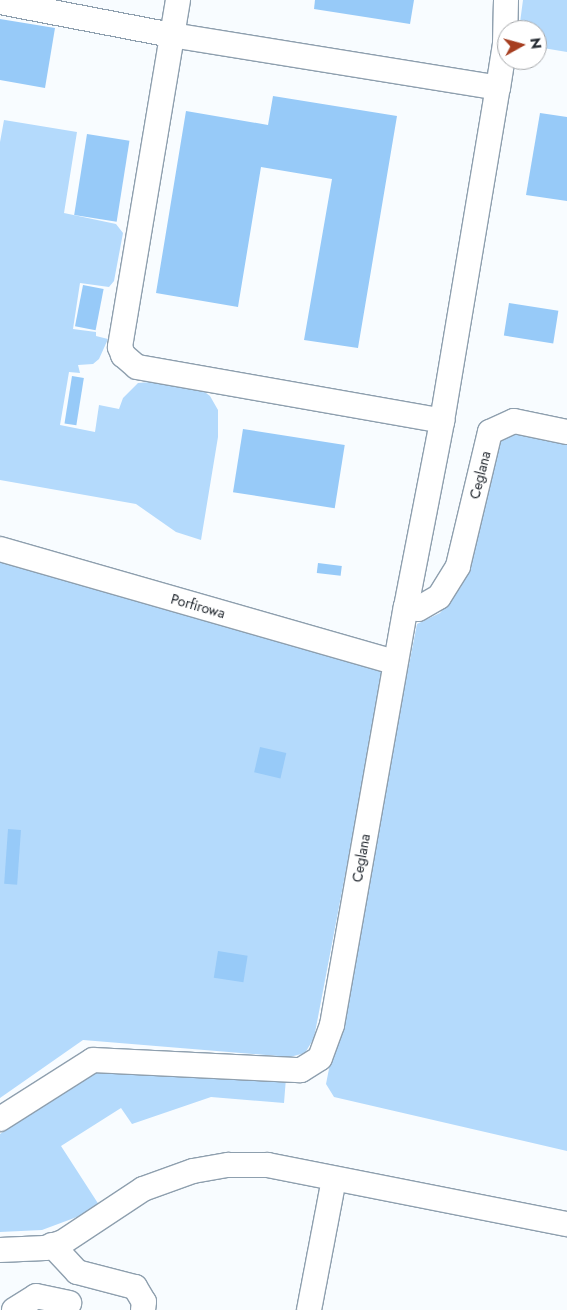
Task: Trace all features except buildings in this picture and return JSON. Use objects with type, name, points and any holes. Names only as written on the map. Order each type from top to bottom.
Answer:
[{"type":"lane","points":[[178,0],[120,347],[123,355],[136,367],[442,420]]},
{"type":"lane","points":[[406,607],[442,420],[498,88],[505,44],[506,0]]},
{"type":"lane","points":[[0,2],[172,36],[498,88]]},
{"type":"lane","name":"Ceglana","points":[[0,1118],[93,1060],[300,1070],[320,1058],[332,1025],[406,607],[418,609],[439,597],[458,566],[490,432],[514,422],[567,432]]},
{"type":"lane","name":"Porfirowa","points":[[0,549],[395,662]]},
{"type":"lane","points":[[0,1250],[52,1246],[63,1242],[143,1189],[193,1171],[228,1165],[268,1165],[567,1224]]},
{"type":"lane","points":[[309,1310],[334,1179]]},
{"type":"lane","points":[[52,1246],[77,1272],[134,1287],[144,1302],[143,1310]]},
{"type":"lane","points":[[14,1310],[36,1296],[70,1307],[77,1272]]},
{"type":"shaded area","points":[[523,0],[567,0],[567,52],[547,49],[547,20],[520,20]]},
{"type":"shaded area","points":[[4,120],[77,132],[64,213],[116,224],[123,233],[114,281],[109,287],[80,283],[73,329],[96,332],[96,336],[108,339],[99,359],[93,364],[78,365],[80,373],[69,372],[60,425],[95,432],[99,405],[119,409],[123,398],[138,383],[151,382],[202,390],[210,396],[218,410],[218,437],[201,540],[176,532],[136,504],[0,480],[0,142]]},
{"type":"shaded area","points":[[504,432],[567,440],[567,1151],[334,1097],[326,1084],[417,624],[440,613],[461,587],[496,444]]},
{"type":"shaded area","points":[[0,559],[384,671],[314,1038],[305,1053],[290,1057],[83,1040],[0,1098]]},
{"type":"shaded area","points":[[102,1068],[286,1078],[284,1103],[211,1097],[132,1124],[121,1108],[61,1146],[101,1208],[42,1230],[0,1232],[0,1134],[72,1080]]}]
